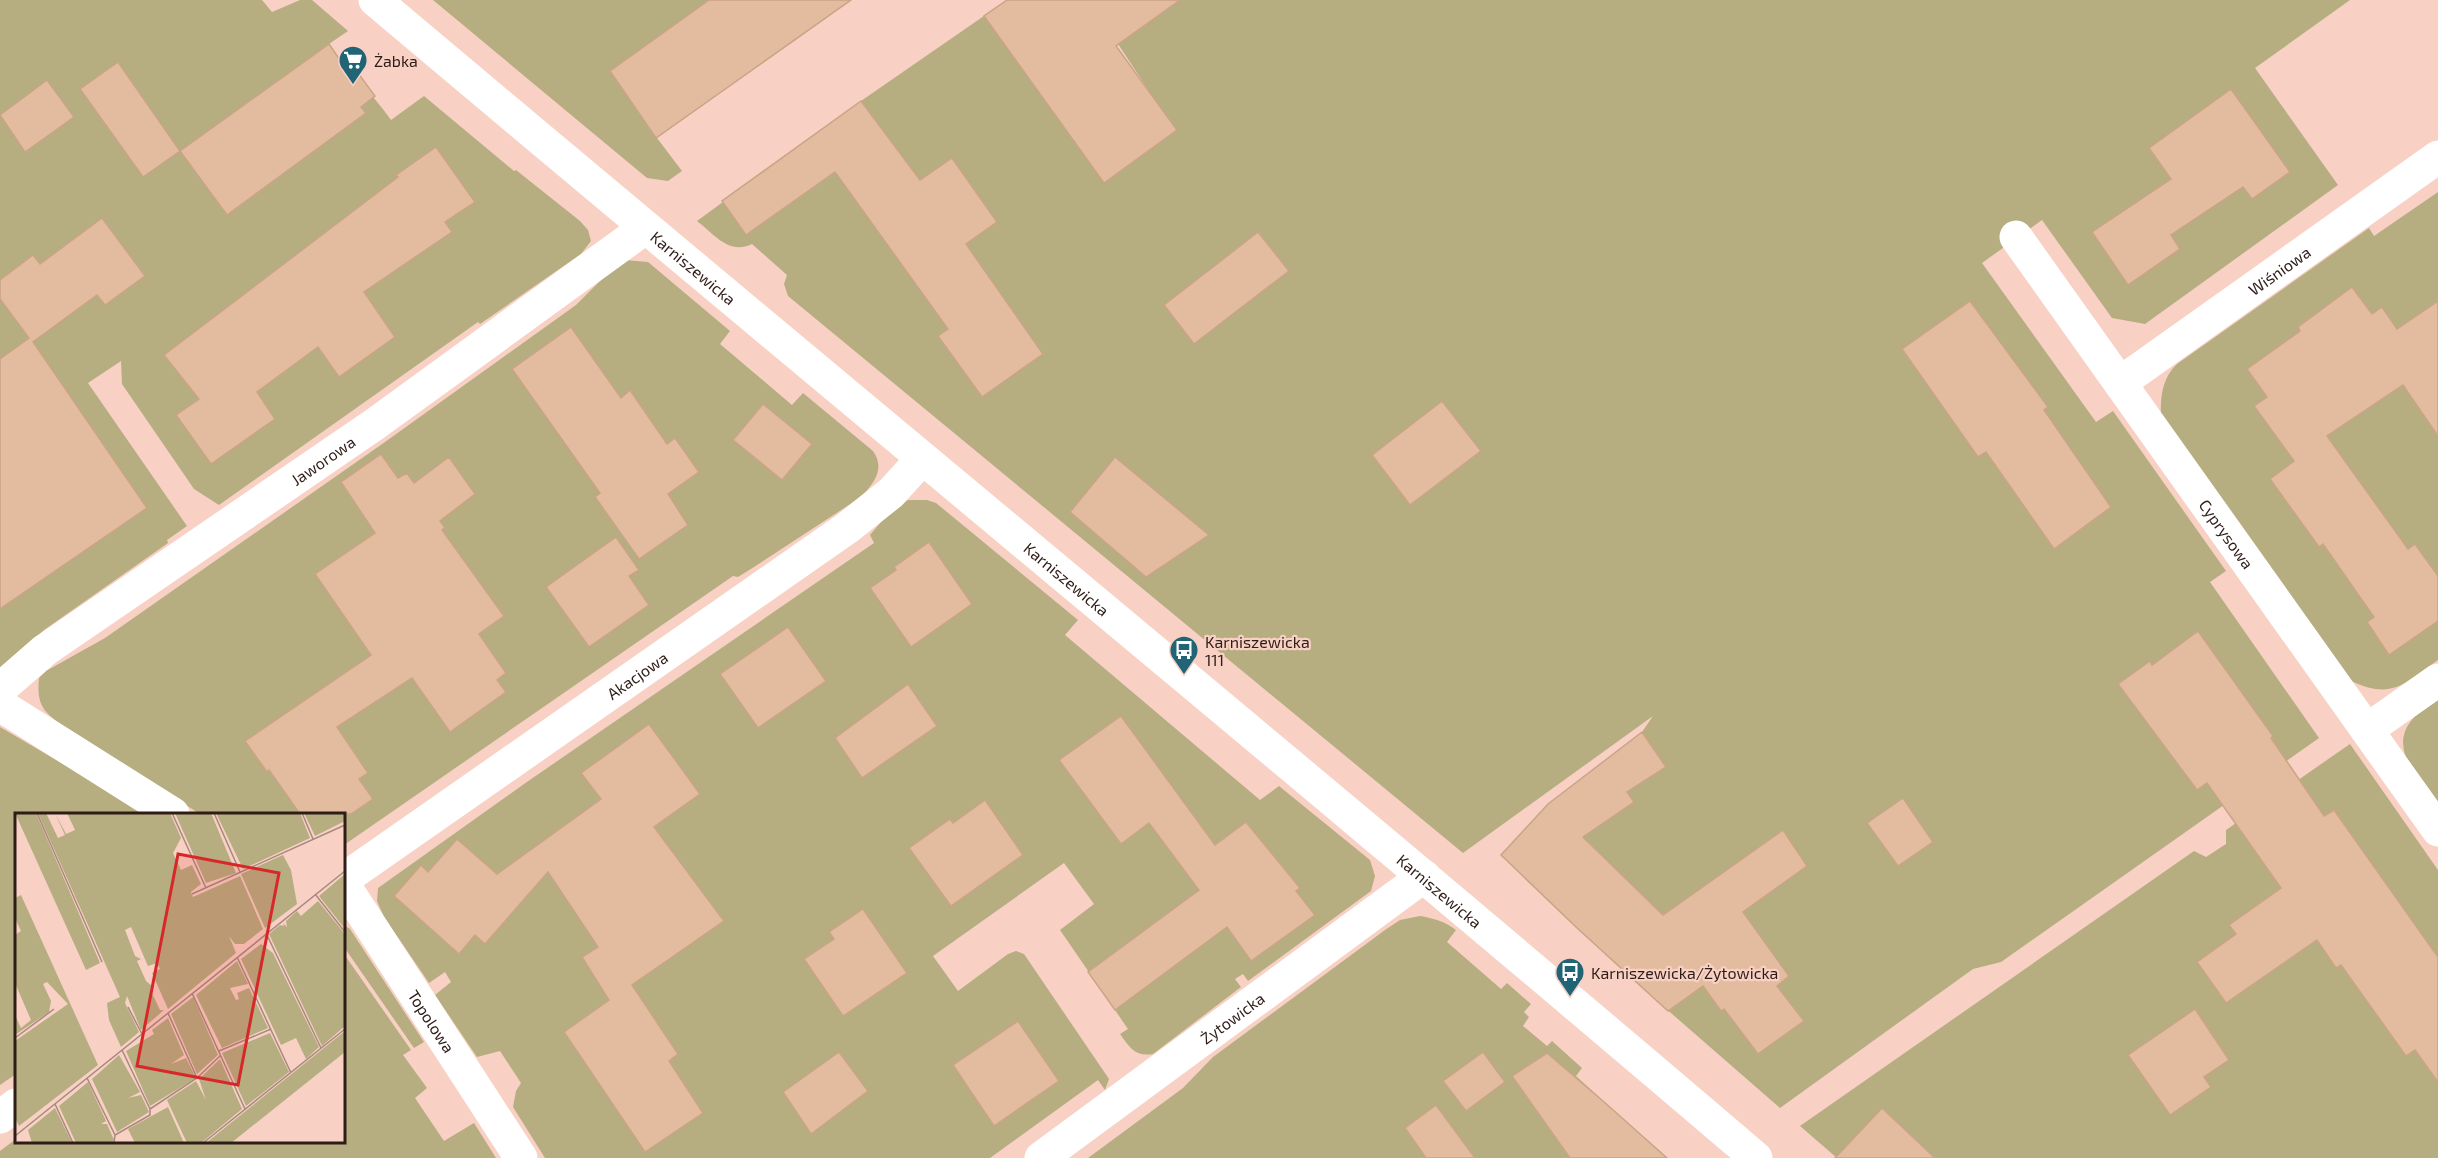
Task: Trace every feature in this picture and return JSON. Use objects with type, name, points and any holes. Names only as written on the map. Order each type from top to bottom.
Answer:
[{"type":"street","name":"Karniszewicka","points":[[375,0],[645,228],[1424,876],[1746,1155]]},
{"type":"street","name":"Wiśniowa","points":[[2120,383],[2438,157]]},
{"type":"street","name":"Jaworowa","points":[[0,689],[45,650],[375,424],[645,228]]},
{"type":"street","name":"Cyprysowa","points":[[2016,237],[2438,830]]},
{"type":"street","name":"Akacjowa","points":[[345,878],[847,528],[891,493],[922,459]]},
{"type":"street","points":[[2367,730],[2438,680]]},
{"type":"street","points":[[0,705],[171,813]]},
{"type":"street","name":"Żytowicka","points":[[1041,1158],[1424,876]]},
{"type":"street","name":"Topolowa","points":[[345,887],[521,1158]]},
{"type":"street","points":[[0,1117],[15,1106]]},
{"type":"shaded area","points":[[0,0],[262,0],[272,12],[300,0],[312,0],[348,31],[329,44],[391,120],[424,96],[514,171],[516,170],[580,221],[588,230],[591,241],[581,254],[480,324],[478,322],[219,505],[194,489],[122,384],[121,361],[88,383],[187,526],[167,540],[168,543],[44,630],[0,673]]},
{"type":"shaded area","points":[[433,0],[850,0],[657,138],[682,171],[668,181],[647,178]]},
{"type":"shaded area","points":[[1007,0],[1084,0],[1151,94],[1118,44],[1180,0],[2350,0],[2255,68],[2338,185],[2145,324],[2112,318],[2042,220],[1982,263],[2096,422],[2113,411],[2226,571],[2210,582],[2319,738],[2001,962],[1973,969],[1780,1108],[1607,955],[1555,829],[1642,732],[1653,716],[1463,853],[788,296],[784,284],[787,275],[752,244],[744,247],[729,245],[697,221],[861,101]]},
{"type":"shaded area","points":[[2438,192],[2438,660],[2397,687],[2377,689],[2351,681],[2161,415],[2161,401],[2168,375],[2177,364],[2369,228],[2374,236]]},
{"type":"shaded area","points":[[625,260],[648,262],[730,331],[720,344],[792,405],[803,393],[873,451],[877,458],[878,470],[870,487],[861,497],[738,577],[733,576],[345,844],[345,813],[198,813],[67,729],[44,708],[38,688],[39,678],[46,671],[105,638],[385,442],[576,305]]},
{"type":"shaded area","points":[[908,500],[927,500],[936,503],[1078,620],[1065,635],[1260,800],[1279,786],[1370,860],[1375,876],[1371,891],[1248,981],[1243,974],[1235,979],[1241,987],[1153,1054],[1147,1055],[1137,1053],[1120,1034],[1128,1029],[1060,930],[1094,904],[1064,863],[933,956],[958,991],[1008,954],[1016,951],[1024,954],[1109,1079],[1105,1090],[1098,1080],[990,1158],[545,1158],[513,1107],[516,1091],[521,1083],[500,1051],[477,1057],[435,995],[451,982],[445,972],[429,983],[384,917],[377,901],[378,888],[524,784],[874,543],[870,535],[887,515]]},
{"type":"shaded area","points":[[2438,700],[2438,805],[2416,776],[2405,754],[2403,743],[2405,732],[2411,721]]},
{"type":"shaded area","points":[[0,727],[146,813],[15,813],[15,1075],[0,1085]]},
{"type":"shaded area","points":[[2350,744],[2438,870],[2438,1158],[1837,1158],[1800,1126],[2194,851],[2206,857],[2226,844],[2226,830]]},
{"type":"shaded area","points":[[1420,916],[1439,921],[1456,930],[1447,942],[1501,989],[1507,983],[1531,1004],[1524,1012],[1529,1017],[1523,1026],[1547,1046],[1552,1041],[1582,1068],[1576,1076],[1612,1109],[1590,1158],[1088,1158],[1183,1088],[1213,1057],[1385,930],[1400,920]]},
{"type":"shaded area","points":[[345,926],[350,929],[424,1042],[414,1048],[345,948]]},
{"type":"shaded area","points":[[345,955],[411,1050],[403,1055],[427,1088],[415,1098],[444,1141],[474,1123],[496,1158],[0,1158],[0,1151],[15,1140],[15,1143],[345,1143]]},
{"type":"building","points":[[709,0],[851,0],[656,138],[610,71]]},
{"type":"building","points":[[1007,0],[1180,0],[1116,46],[1177,130],[1104,183],[984,16]]},
{"type":"building","points":[[329,44],[344,66],[350,62],[375,96],[361,107],[366,113],[227,215],[180,151]]},
{"type":"building","points":[[118,62],[180,151],[143,177],[80,89]]},
{"type":"building","points":[[47,80],[74,117],[25,152],[0,115]]},
{"type":"building","points":[[2231,89],[2290,172],[2252,199],[2243,187],[2171,235],[2180,249],[2128,285],[2092,232],[2171,179],[2149,148]]},
{"type":"building","points":[[861,101],[920,180],[952,158],[997,222],[966,244],[1043,354],[982,397],[938,336],[948,329],[835,172],[746,235],[722,201]]},
{"type":"building","points":[[436,147],[475,202],[445,222],[452,232],[364,292],[395,337],[339,377],[318,347],[257,392],[275,419],[211,464],[176,415],[199,399],[164,355],[398,177],[396,175]]},
{"type":"building","points":[[102,218],[145,276],[105,305],[97,295],[33,342],[147,508],[0,609],[0,359],[29,338],[0,299],[0,280],[33,255],[40,264]]},
{"type":"building","points":[[1258,232],[1289,271],[1194,344],[1164,305]]},
{"type":"building","points":[[2352,287],[2372,314],[2382,307],[2397,329],[2438,301],[2438,436],[2403,385],[2327,436],[2408,549],[2415,544],[2438,576],[2438,621],[2389,655],[2367,622],[2374,617],[2323,544],[2319,547],[2270,479],[2294,461],[2254,406],[2267,397],[2247,369],[2300,331],[2298,327]]},
{"type":"building","points":[[1970,301],[2048,407],[2044,410],[2111,507],[2054,549],[1986,452],[1978,457],[1902,349]]},
{"type":"building","points":[[571,327],[621,398],[630,390],[667,444],[675,438],[699,472],[668,494],[688,525],[639,559],[595,497],[600,493],[512,369]]},
{"type":"building","points":[[1442,401],[1481,451],[1410,505],[1372,455]]},
{"type":"building","points":[[763,404],[812,444],[782,480],[733,440]]},
{"type":"building","points":[[381,454],[398,478],[407,473],[414,483],[449,457],[475,494],[440,521],[445,528],[442,530],[504,616],[479,634],[506,673],[497,680],[506,692],[450,732],[412,678],[337,727],[368,773],[359,779],[373,799],[351,814],[299,813],[245,741],[371,655],[315,574],[375,533],[341,482]]},
{"type":"building","points":[[1115,457],[1209,535],[1146,577],[1070,512]]},
{"type":"building","points":[[616,537],[639,570],[629,576],[649,605],[589,647],[546,587]]},
{"type":"building","points":[[929,542],[972,604],[911,647],[870,588],[896,570],[894,567]]},
{"type":"building","points":[[788,627],[826,681],[758,728],[720,674]]},
{"type":"building","points":[[2198,631],[2273,736],[2271,738],[2324,816],[2334,810],[2438,957],[2438,1082],[2415,1050],[2406,1056],[2341,965],[2336,968],[2317,940],[2226,1003],[2197,962],[2236,934],[2229,925],[2281,888],[2207,783],[2197,790],[2118,684],[2150,661],[2152,665]]},
{"type":"building","points":[[908,684],[937,726],[862,778],[835,738]]},
{"type":"building","points":[[1121,716],[1215,845],[1246,822],[1300,888],[1296,891],[1315,915],[1251,961],[1227,927],[1115,1010],[1088,972],[1199,890],[1149,823],[1121,844],[1059,760]]},
{"type":"building","points":[[649,724],[700,794],[654,827],[724,921],[632,985],[678,1054],[669,1061],[703,1113],[645,1152],[564,1032],[609,1000],[582,957],[598,947],[548,872],[485,944],[475,935],[459,954],[394,896],[421,865],[428,872],[457,839],[497,874],[601,799],[581,773]]},
{"type":"building","points":[[1642,732],[1666,767],[1627,792],[1634,802],[1583,837],[1663,915],[1783,830],[1807,866],[1743,912],[1789,976],[1777,986],[1804,1021],[1758,1054],[1724,1009],[1721,1011],[1703,986],[1668,1011],[1501,855],[1548,804]]},
{"type":"building","points":[[1903,798],[1933,842],[1898,866],[1867,823]]},
{"type":"building","points":[[985,800],[1023,855],[951,906],[909,848],[950,819],[953,823]]},
{"type":"building","points":[[863,909],[907,973],[843,1016],[804,959],[834,939],[829,932]]},
{"type":"building","points":[[2195,1009],[2229,1060],[2204,1077],[2211,1087],[2170,1115],[2128,1055]]},
{"type":"building","points":[[1018,1021],[1059,1081],[994,1126],[953,1065]]},
{"type":"building","points":[[839,1052],[868,1091],[811,1134],[783,1092]]},
{"type":"building","points":[[1483,1052],[1505,1082],[1466,1111],[1443,1081]]},
{"type":"building","points":[[1547,1053],[1667,1158],[1570,1158],[1512,1076]]},
{"type":"building","points":[[1436,1105],[1475,1158],[1426,1158],[1405,1128]]},
{"type":"building","points":[[1882,1108],[1935,1158],[1835,1158]]},
{"type":"place","name":"Żabka","points":[[353,86]]},
{"type":"place","name":"Karniszewicka 111","points":[[1184,676]]},
{"type":"place","name":"Karniszewicka/Żytowicka","points":[[1570,998]]}]
